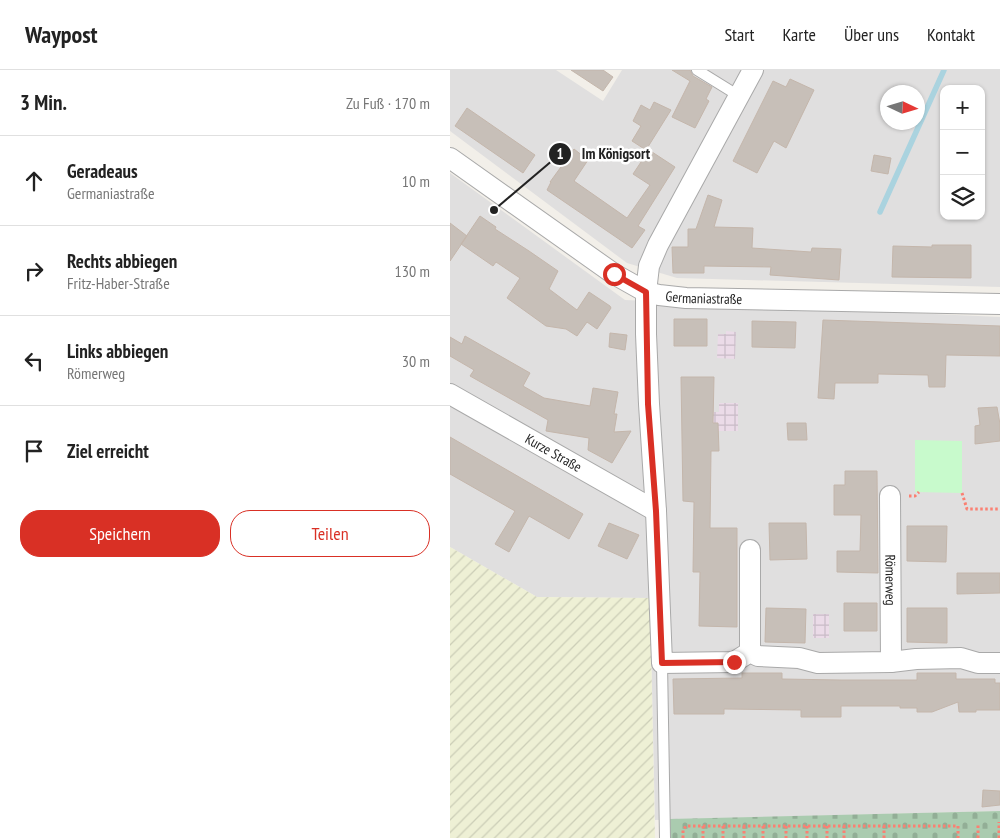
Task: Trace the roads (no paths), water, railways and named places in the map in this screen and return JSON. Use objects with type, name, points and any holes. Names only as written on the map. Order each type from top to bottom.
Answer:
[{"type":"street","points":[[750,652],[734,662],[662,663],[656,511],[648,404],[646,292],[649,266],[658,244],[753,70]]},
{"type":"street","name":"Germaniastraße","points":[[450,158],[614,274],[646,292],[686,298],[1000,304]]},
{"type":"street","name":"Kurze Straße","points":[[450,394],[656,511]]},
{"type":"street","name":"Römerweg","points":[[890,496],[891,662]]},
{"type":"street","points":[[750,550],[750,652]]},
{"type":"street","points":[[750,652],[758,656],[799,658],[818,663],[891,662],[916,659],[961,658],[978,663],[1000,663]]},
{"type":"lane","points":[[697,70],[739,96]]},
{"type":"lane","points":[[662,663],[665,838]]},
{"type":"waterway","points":[[880,212],[944,70]]},
{"type":"place","name":"Im Königsort","points":[[494,210]]}]
